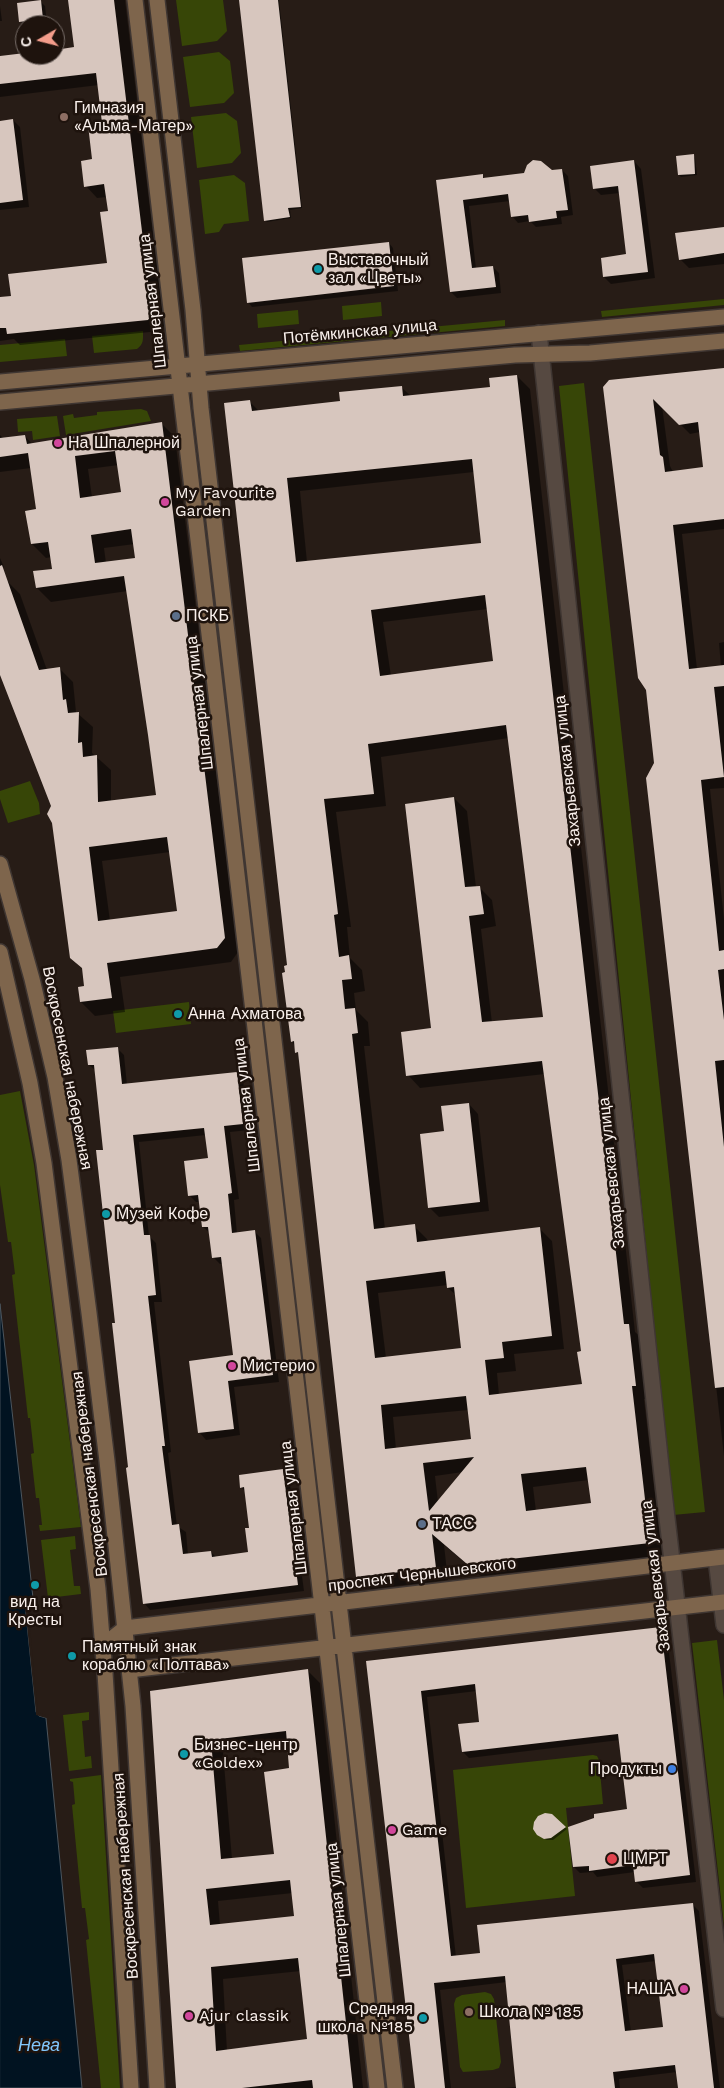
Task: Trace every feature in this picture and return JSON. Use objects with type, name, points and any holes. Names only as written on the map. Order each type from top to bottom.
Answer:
[{"type":"street","name":"Шпалерная улица","points":[[135,0],[377,2088]]},
{"type":"street","points":[[157,0],[395,2088]]},
{"type":"street","name":"Потёмкинская улица","points":[[0,382],[724,317]]},
{"type":"street","name":"Захарьевская улица","points":[[539,333],[677,1608],[720,1945],[724,2009]]},
{"type":"street","points":[[0,402],[515,355],[590,353],[724,341]]},
{"type":"street","name":"Воскресенская набережная","points":[[0,864],[32,980],[54,1077],[69,1160],[106,1451],[129,1670],[156,2088]]},
{"type":"street","name":"Воскресенская набережная","points":[[0,952],[30,1082],[44,1163],[98,1589],[104,1650],[131,2088]]},
{"type":"street","points":[[720,1558],[724,1625]]},
{"type":"street","name":"проспект Чернышевского","points":[[125,1628],[720,1558]]},
{"type":"street","points":[[129,1670],[723,1602]]},
{"type":"street","points":[[104,1650],[110,1640],[125,1628]]},
{"type":"green space","points":[[176,0],[223,0],[227,31],[217,41],[182,46]]},
{"type":"green space","points":[[219,52],[230,61],[234,93],[224,103],[190,107],[183,57]]},
{"type":"green space","points":[[226,113],[237,121],[241,153],[232,163],[197,168],[191,117]]},
{"type":"green space","points":[[234,175],[245,183],[249,221],[224,224],[219,232],[205,234],[199,180]]},
{"type":"green space","points":[[724,299],[724,305],[602,317],[601,311]]},
{"type":"green space","points":[[381,302],[382,316],[343,320],[342,306]]},
{"type":"green space","points":[[298,310],[299,324],[258,328],[257,314]]},
{"type":"green space","points":[[505,320],[505,326],[240,351],[239,345]]},
{"type":"green space","points":[[143,331],[142,343],[137,349],[94,353],[92,336]]},
{"type":"green space","points":[[65,339],[67,356],[0,362],[0,345]]},
{"type":"green space","points":[[584,383],[705,1512],[673,1515],[559,386]]},
{"type":"green space","points":[[141,409],[147,411],[151,421],[66,435],[63,416],[73,414],[74,418],[97,415],[97,412]]},
{"type":"green space","points":[[57,416],[60,436],[33,440],[32,431],[18,432],[17,419]]},
{"type":"green space","points":[[30,781],[39,803],[40,814],[8,823],[0,799],[0,791]]},
{"type":"green space","points":[[189,1002],[191,1024],[116,1033],[113,1011]]},
{"type":"green space","points":[[20,1091],[34,1165],[81,1527],[40,1531],[39,1525],[42,1525],[39,1498],[36,1498],[31,1454],[34,1453],[30,1418],[28,1418],[12,1275],[15,1274],[11,1242],[8,1242],[0,1185],[0,1095]]},
{"type":"green space","points":[[75,1536],[76,1549],[70,1550],[74,1586],[80,1586],[81,1594],[48,1598],[41,1540]]},
{"type":"green space","points":[[717,1640],[724,1700],[724,1925],[692,1643]]},
{"type":"green space","points":[[89,1712],[89,1720],[82,1721],[85,1757],[91,1756],[92,1768],[69,1771],[63,1715]]},
{"type":"green space","points":[[597,1756],[599,1760],[603,1804],[566,1808],[575,1896],[466,1908],[453,1770]]},
{"type":"green space","points":[[101,1775],[120,2088],[101,2088],[86,1940],[89,1939],[85,1908],[82,1908],[72,1805],[75,1804],[73,1782],[70,1781],[70,1779]]},
{"type":"green space","points":[[485,1992],[491,1994],[494,1999],[501,2062],[499,2068],[493,2070],[463,2072],[460,2067],[454,2004],[456,1998],[462,1995]]},
{"type":"water","name":"Нева","points":[[0,1304],[33,1598],[25,1604],[36,1712],[39,1716],[46,1718],[82,2088],[0,2088]]},
{"type":"pier","points":[[33,1598],[33,1601],[28,1606],[38,1712],[45,1715],[46,1718],[36,1715],[25,1606]]},
{"type":"building","points":[[41,0],[43,15],[18,15],[17,3]]},
{"type":"building","points":[[68,0],[114,0],[152,314],[148,320],[7,334],[6,328],[0,328],[0,297],[11,296],[8,274],[107,263],[100,212],[108,211],[104,184],[84,187],[81,161],[92,159],[88,125],[102,123],[96,73],[0,84],[0,56],[15,54],[15,65],[65,65],[65,48],[74,47]]},
{"type":"building","points":[[239,0],[278,0],[301,207],[288,208],[290,217],[264,221]]},
{"type":"building","points":[[13,119],[23,200],[0,203],[0,121]]},
{"type":"building","points":[[694,154],[695,174],[678,175],[676,156]]},
{"type":"building","points":[[533,160],[541,161],[552,170],[562,169],[568,210],[556,211],[557,218],[529,222],[528,215],[511,217],[508,194],[463,200],[472,268],[493,266],[496,287],[450,292],[436,180],[483,174],[483,178],[524,173],[527,165]]},
{"type":"building","points":[[634,160],[648,272],[603,277],[601,258],[626,254],[618,186],[593,189],[590,166]]},
{"type":"building","points":[[724,227],[724,253],[679,260],[675,233]]},
{"type":"building","name":"Выставочный зал «Цветы»","points":[[389,242],[394,286],[247,303],[242,258]]},
{"type":"building","points":[[724,368],[724,519],[673,525],[689,669],[724,665],[724,686],[714,687],[724,777],[701,780],[719,951],[724,950],[724,969],[718,970],[724,1020],[724,1060],[715,1061],[724,1147],[724,1387],[715,1388],[646,778],[654,763],[646,690],[638,678],[603,387],[609,380]],"holes":[[[653,399],[679,425],[698,422],[703,467],[665,472],[663,457],[660,455]]]},
{"type":"building","points":[[517,375],[624,1324],[629,1324],[636,1386],[632,1386],[650,1543],[467,1564],[432,1534],[436,1568],[356,1577],[298,1052],[295,1053],[294,1041],[291,1042],[282,973],[285,972],[284,966],[287,965],[224,403],[250,400],[252,411],[340,401],[339,392],[402,386],[403,396],[490,387],[489,378]],"holes":[[[472,459],[481,543],[296,562],[287,478]],[[485,595],[493,661],[380,676],[371,610]],[[506,725],[543,1017],[482,1022],[469,916],[484,914],[480,886],[465,887],[454,797],[405,804],[431,1028],[401,1032],[406,1076],[542,1061],[581,1351],[577,1352],[582,1384],[489,1395],[485,1360],[504,1358],[502,1342],[552,1336],[540,1227],[417,1242],[415,1224],[374,1229],[352,1034],[358,1033],[355,1008],[345,1009],[342,980],[352,979],[349,955],[339,957],[334,915],[338,914],[324,799],[374,794],[368,744]],[[445,1271],[447,1288],[454,1287],[461,1348],[375,1358],[366,1281]],[[466,1396],[471,1439],[385,1449],[381,1405]],[[474,1457],[430,1510],[423,1463]],[[586,1467],[591,1503],[526,1511],[521,1474]]]},
{"type":"building","points":[[162,422],[225,938],[217,948],[107,963],[112,998],[80,1002],[78,987],[84,986],[82,968],[70,958],[52,823],[47,814],[51,806],[0,675],[0,566],[2,565],[39,670],[60,667],[63,700],[66,699],[68,713],[79,712],[78,743],[82,742],[83,757],[97,755],[98,802],[156,795],[124,576],[36,588],[33,571],[52,569],[48,542],[31,544],[25,511],[36,509],[28,453],[0,457],[0,438],[25,435],[27,444]],"holes":[[[115,451],[121,492],[80,498],[75,456]],[[131,529],[135,558],[95,563],[91,535]],[[167,837],[177,911],[98,921],[89,847]]]},
{"type":"building","points":[[118,1047],[122,1084],[237,1072],[243,1124],[224,1126],[232,1193],[228,1194],[232,1233],[255,1230],[273,1375],[228,1381],[234,1429],[198,1433],[189,1361],[233,1355],[221,1257],[212,1258],[208,1227],[202,1227],[198,1195],[188,1196],[184,1161],[208,1158],[204,1128],[133,1135],[144,1235],[150,1235],[156,1295],[148,1296],[165,1446],[162,1446],[172,1525],[179,1524],[183,1554],[211,1551],[212,1557],[248,1552],[245,1528],[249,1528],[244,1487],[240,1488],[239,1475],[283,1469],[298,1585],[143,1604],[126,1468],[128,1467],[112,1323],[115,1323],[96,1150],[103,1150],[94,1065],[88,1065],[86,1050]]},
{"type":"building","points":[[469,1103],[480,1202],[428,1208],[420,1134],[444,1131],[441,1106]]},
{"type":"building","points":[[661,1627],[690,1875],[635,1882],[633,1865],[589,1871],[589,1866],[573,1867],[568,1827],[594,1818],[594,1814],[627,1809],[618,1734],[462,1752],[458,1724],[479,1722],[475,1684],[421,1691],[451,1956],[480,1953],[477,1925],[693,1903],[714,2088],[678,2088],[675,2065],[613,2072],[615,2088],[516,2088],[505,1976],[434,1983],[445,2088],[415,2088],[366,1661]],"holes":[[[654,1954],[663,2027],[625,2031],[616,1959]]]},
{"type":"building","points":[[308,1669],[353,2088],[313,2088],[312,2080],[242,2088],[176,2088],[150,1691]],"holes":[[[286,1731],[289,1768],[264,1772],[274,1854],[221,1859],[211,1740]],[[290,1880],[294,1916],[210,1925],[206,1889]],[[298,1958],[307,2039],[216,2051],[211,1967]]]},
{"type":"building","points":[[545,1813],[552,1814],[566,1827],[551,1838],[544,1839],[537,1835],[533,1829],[534,1822],[538,1816]]},
{"type":"place","name":"Гимназия «Альма-Матер»","points":[[64,117]]},
{"type":"place","name":"Выставочный зал «Цветы»","points":[[318,269]]},
{"type":"place","name":"На Шпалерной","points":[[58,443]]},
{"type":"place","name":"My Favourite Garden","points":[[165,502]]},
{"type":"place","name":"ПСКБ","points":[[176,616]]},
{"type":"place","name":"Анна Ахматова","points":[[178,1014]]},
{"type":"place","name":"Музей Кофе","points":[[106,1214]]},
{"type":"place","name":"Мистерио","points":[[232,1366]]},
{"type":"place","name":"ТАСС","points":[[422,1524]]},
{"type":"place","name":"вид на Кресты","points":[[35,1585]]},
{"type":"place","name":"Памятный знак кораблю «Полтава»","points":[[72,1656]]},
{"type":"place","name":"Бизнес-центр «Goldex»","points":[[184,1754]]},
{"type":"place","name":"Продукты","points":[[672,1769]]},
{"type":"place","name":"Game","points":[[392,1830]]},
{"type":"place","name":"ЦМРТ","points":[[612,1859]]},
{"type":"place","name":"НАША","points":[[684,1989]]},
{"type":"place","name":"Школа № 185","points":[[469,2012]]},
{"type":"place","name":"Ajur classik","points":[[189,2016]]},
{"type":"place","name":"Средняя школа №185","points":[[423,2018]]}]
